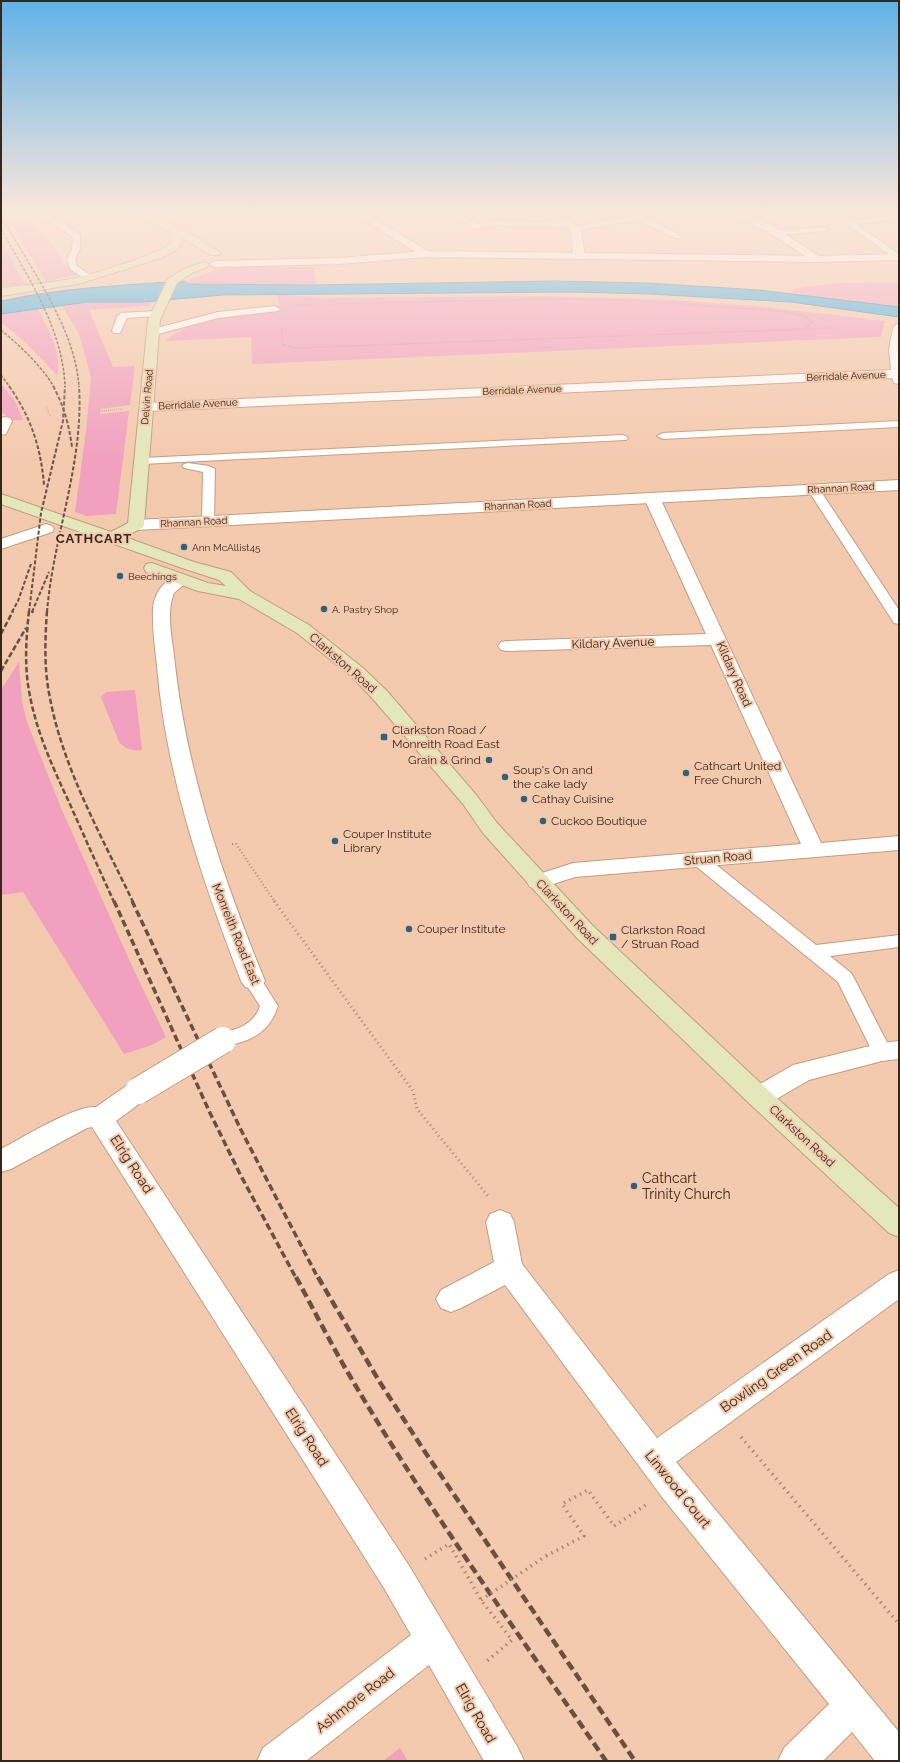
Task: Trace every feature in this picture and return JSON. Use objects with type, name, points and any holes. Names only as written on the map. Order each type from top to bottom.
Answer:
[{"type":"main road","name":"Delvin Road","points":[[136,525],[146,460],[147,407],[152,332],[164,295]]},
{"type":"main road","name":"Clarkston Road","points":[[1,499],[188,565],[225,576],[244,595],[303,629],[357,672],[403,721],[470,800],[490,828],[585,932],[759,1097],[899,1225]]},
{"type":"main road","name":"Clarkston Road","points":[[1,513],[181,580],[204,587],[244,595]]},
{"type":"main road","points":[[112,538],[136,525]]},
{"type":"main road","name":"Clarkston Road","points":[[46,529],[112,538]]},
{"type":"street","points":[[898,377],[895,349],[899,328]]},
{"type":"street","name":"Berridale Avenue","points":[[147,407],[898,377]]},
{"type":"street","name":"Rhannan Road","points":[[136,525],[899,485]]},
{"type":"street","name":"Kildary Road","points":[[652,498],[814,850]]},
{"type":"street","points":[[1,544],[46,529]]},
{"type":"street","name":"Monreith Road East","points":[[181,580],[169,588],[163,602],[162,614],[166,677],[177,748],[203,846],[227,916],[253,981]]},
{"type":"street","name":"Kildary Avenue","points":[[507,646],[718,639]]},
{"type":"street","name":"Struan Road","points":[[538,882],[573,870],[899,843]]},
{"type":"street","name":"Monreith Road East","points":[[1,1161],[78,1121],[91,1116],[100,1118],[138,1091],[223,1040]]},
{"type":"street","points":[[759,1097],[802,1072],[890,1051]]},
{"type":"street","name":"Elrig Road","points":[[100,1118],[396,1576],[505,1761]]},
{"type":"street","name":"Linwood Court","points":[[500,1222],[509,1268],[674,1486],[899,1761]]},
{"type":"street","points":[[451,1299],[509,1268]]},
{"type":"street","name":"Bowling Green Road","points":[[654,1459],[899,1283]]},
{"type":"street","name":"Ashmore Road","points":[[276,1761],[433,1640]]},
{"type":"street","points":[[797,1761],[853,1706]]},
{"type":"lane","points":[[152,332],[165,331],[207,317],[279,308]]},
{"type":"lane","points":[[117,332],[124,315],[158,310]]},
{"type":"lane","points":[[663,436],[899,424]]},
{"type":"lane","points":[[146,460],[622,438]]},
{"type":"lane","points":[[146,460],[209,468],[208,521]]},
{"type":"lane","points":[[814,490],[899,620]]},
{"type":"lane","points":[[698,859],[845,978],[890,1051]]},
{"type":"lane","points":[[813,952],[899,941]]},
{"type":"lane","name":"Monreith Road East","points":[[223,1040],[241,1036],[257,1028],[266,1017],[269,1006],[253,981]]},
{"type":"path","points":[[805,329],[812,323],[808,318],[787,312],[700,304],[624,300],[574,299],[300,304],[279,308],[282,342],[286,346],[296,348],[834,328]]},
{"type":"path","points":[[46,406],[50,416]]},
{"type":"path","points":[[203,846],[236,844],[273,900],[328,973],[413,1091],[416,1109],[504,1215],[500,1222]]},
{"type":"path","points":[[719,1411],[899,1624]]},
{"type":"path","points":[[481,1600],[546,1556],[584,1536],[562,1504],[588,1490],[614,1526],[674,1486]]},
{"type":"path","points":[[396,1576],[449,1544],[481,1600],[512,1640],[459,1684]]},
{"type":"shaded area","points":[[277,295],[325,298],[540,296],[652,299],[756,306],[885,321],[881,337],[252,364],[251,337],[166,341],[186,328],[231,317],[272,312],[279,305]]},
{"type":"shaded area","points":[[801,295],[899,295],[899,307]]},
{"type":"shaded area","points":[[87,302],[150,302],[149,306],[89,310],[113,367],[135,366],[130,405],[100,409],[100,414],[129,411],[116,514],[87,516],[75,512],[86,432],[91,378],[78,332],[62,305]]},
{"type":"shaded area","points":[[37,308],[56,350],[58,359],[57,375],[25,342],[1,322],[1,314]]},
{"type":"shaded area","points":[[1,384],[14,399],[23,420],[13,420],[1,412]]},
{"type":"shaded area","points":[[19,662],[22,701],[27,722],[61,808],[133,968],[166,1037],[152,1045],[124,1054],[23,892],[1,895],[1,690]]},
{"type":"shaded area","points":[[135,690],[142,750],[129,749],[119,742],[101,697],[106,692]]},
{"type":"shaded area","points":[[400,1748],[408,1761],[383,1761]]},
{"type":"water","points":[[34,295],[220,295],[143,302],[87,302],[1,314],[1,301]]},
{"type":"water","points":[[671,295],[802,295],[899,307],[899,317],[791,302]]},
{"type":"railway","points":[[38,295],[58,345],[63,366],[65,387]]},
{"type":"railway","points":[[47,295],[69,342],[76,365],[79,387]]},
{"type":"railway","points":[[1,330],[23,349],[36,363],[54,387]]},
{"type":"railway","points":[[1,375],[10,387]]},
{"type":"railway","points":[[9,386],[23,409],[34,433],[43,471],[44,485]]},
{"type":"railway","points":[[53,386],[64,410]]},
{"type":"railway","points":[[64,410],[65,387]]},
{"type":"railway","points":[[47,612],[55,556],[73,472],[79,415],[79,387]]},
{"type":"railway","points":[[29,612],[41,513],[63,421],[64,410]]},
{"type":"railway","points":[[64,410],[72,447]]},
{"type":"railway","points":[[12,612],[18,601],[31,564]]},
{"type":"railway","points":[[32,612],[49,572]]},
{"type":"railway","points":[[1,634],[13,611]]},
{"type":"railway","points":[[29,611],[26,664],[33,710],[51,763],[114,902]]},
{"type":"railway","points":[[47,611],[45,642],[46,673],[55,720],[63,747],[84,800],[133,902]]},
{"type":"railway","points":[[1,671],[26,628]]},
{"type":"railway","points":[[114,901],[210,1113],[240,1174],[296,1278]]},
{"type":"railway","points":[[132,901],[241,1130],[318,1278]]},
{"type":"railway","points":[[296,1277],[346,1370],[383,1431],[445,1527],[606,1761]]},
{"type":"railway","points":[[318,1277],[379,1381],[423,1449],[635,1761]]},
{"type":"place","name":"Ann McAllist45","points":[[184,547]]},
{"type":"place","name":"Beechings","points":[[120,576]]},
{"type":"place","name":"A. Pastry Shop","points":[[324,609]]},
{"type":"place","name":"Clarkston Road / Monreith Road East","points":[[384,737]]},
{"type":"place","name":"Grain & Grind","points":[[489,760]]},
{"type":"place","name":"Cathcart United Free Church","points":[[686,773]]},
{"type":"place","name":"Soup's On and the cake lady","points":[[505,777]]},
{"type":"place","name":"Cathay Cuisine","points":[[524,799]]},
{"type":"place","name":"Cuckoo Boutique","points":[[543,821]]},
{"type":"place","name":"Couper Institute Library","points":[[335,841]]},
{"type":"place","name":"Couper Institute","points":[[409,929]]},
{"type":"place","name":"Clarkston Road / Struan Road","points":[[613,937]]},
{"type":"place","name":"Cathcart Trinity Church","points":[[634,1186]]},
{"type":"district","name":"CATHCART","points":[[94,538]]}]
